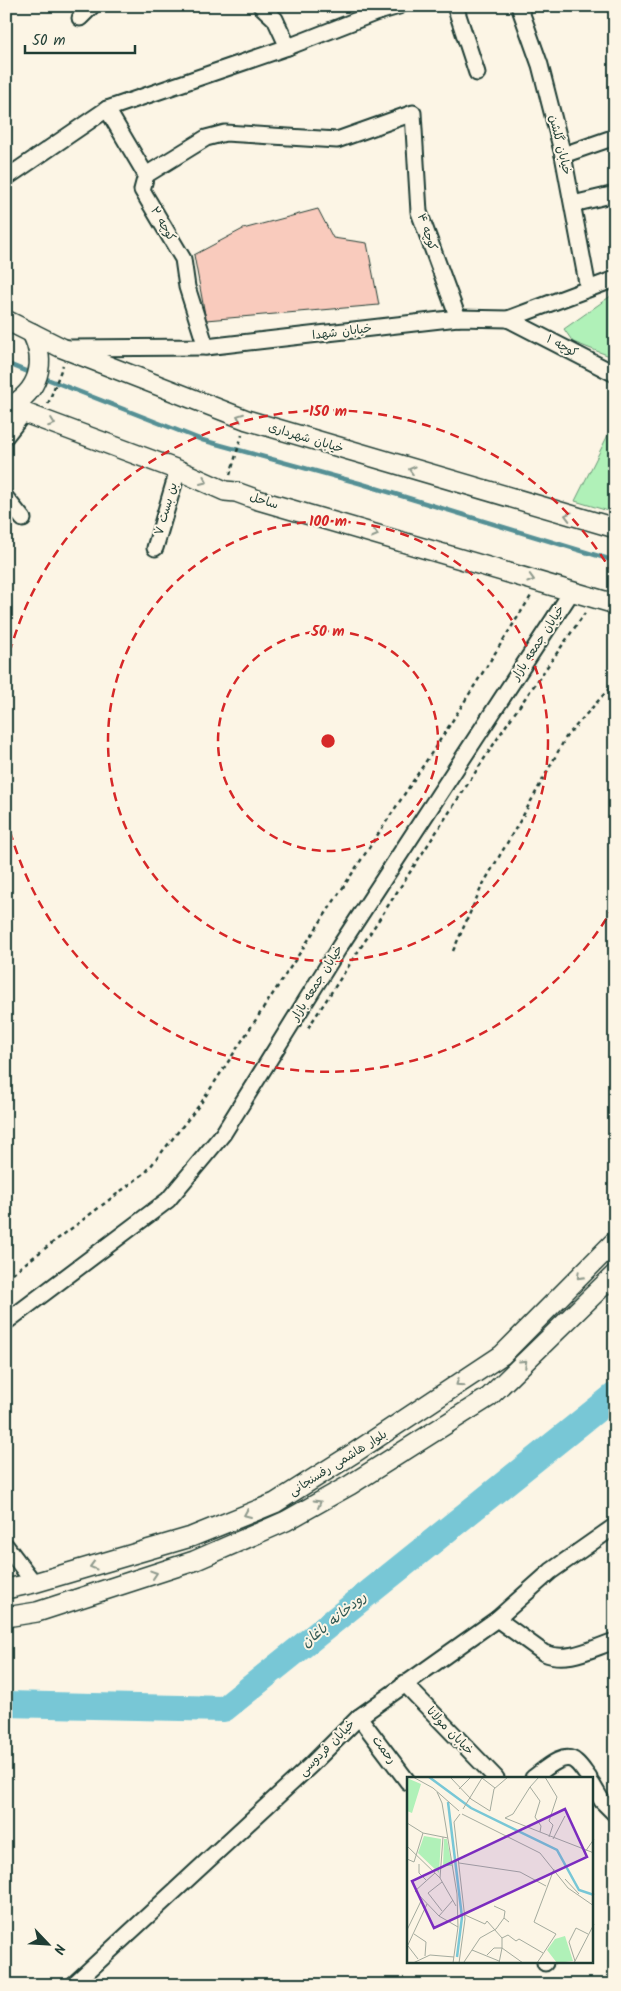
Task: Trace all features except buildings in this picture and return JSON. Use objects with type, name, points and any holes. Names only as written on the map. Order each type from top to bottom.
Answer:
[{"type":"main road","name":"خیابان شهرداری","points":[[6,320],[65,349],[247,420],[615,528]]},
{"type":"main road","points":[[13,409],[33,386],[38,375],[40,353],[32,332]]},
{"type":"main road","name":"ساحل","points":[[13,409],[178,470],[225,491],[236,492],[615,604]]},
{"type":"main road","name":"بلوار هاشمی رفسنجانی","points":[[6,1588],[34,1583],[191,1537],[275,1503],[502,1355],[615,1241]]},
{"type":"main road","name":"بلوار هاشمی رفسنجانی","points":[[6,1617],[37,1612],[194,1561],[286,1521],[350,1484],[489,1397],[615,1274]]},
{"type":"main road","points":[[275,1503],[286,1521]]},
{"type":"street","points":[[80,18],[92,6]]},
{"type":"street","points":[[261,6],[275,19],[288,47]]},
{"type":"street","points":[[6,178],[106,109],[288,47],[373,10],[399,6]]},
{"type":"street","points":[[455,6],[478,73]]},
{"type":"street","name":"خیابان گلشن","points":[[518,6],[540,65],[563,155],[588,288]]},
{"type":"street","name":"کوچه ۲","points":[[106,109],[146,176],[142,190],[183,259],[187,287],[206,347]]},
{"type":"street","name":"کوچه ۴","points":[[146,176],[206,138],[224,133],[337,140],[412,113],[419,212],[458,318]]},
{"type":"street","points":[[563,155],[615,137]]},
{"type":"street","points":[[573,204],[615,194]]},
{"type":"street","name":"خیابان شهدا","points":[[65,349],[206,347],[458,318],[508,319],[615,279]]},
{"type":"street","name":"کوچه ۱","points":[[508,319],[615,374]]},
{"type":"street","points":[[6,436],[13,409]]},
{"type":"street","name":"بن بست ۷","points":[[155,548],[178,470]]},
{"type":"street","points":[[6,498],[23,519]]},
{"type":"street","name":"خیابان جمعه بازار","points":[[6,1322],[168,1200],[223,1134],[340,946],[572,591]]},
{"type":"street","name":"خیابان فردوسی","points":[[73,1985],[311,1765],[359,1717],[404,1683],[470,1640],[497,1619],[551,1571],[615,1526]]},
{"type":"street","points":[[6,1546],[34,1583]]},
{"type":"street","points":[[497,1619],[544,1653],[552,1656],[570,1656],[615,1641]]},
{"type":"street","name":"خیابان مولانا","points":[[404,1683],[495,1777]]},
{"type":"street","name":"رحمت","points":[[359,1717],[407,1781]]},
{"type":"street","points":[[534,1777],[557,1762],[571,1758],[576,1761],[588,1777]]},
{"type":"street","points":[[594,1787],[602,1801],[615,1814]]},
{"type":"path","points":[[43,420],[65,349]]},
{"type":"path","points":[[225,491],[247,420]]},
{"type":"path","points":[[6,1278],[146,1172],[201,1103],[444,734],[540,582]]},
{"type":"path","points":[[453,951],[482,886],[566,737],[615,682]]},
{"type":"green space","points":[[615,293],[615,358],[573,342],[564,329]]},
{"type":"green space","points":[[615,421],[615,513],[575,501]]},
{"type":"waterway","points":[[6,363],[33,374]]},
{"type":"waterway","points":[[42,377],[202,440],[359,483],[615,561]]},
{"type":"waterway","name":"رودخانه باغان","points":[[6,1704],[224,1709],[615,1395]]}]
